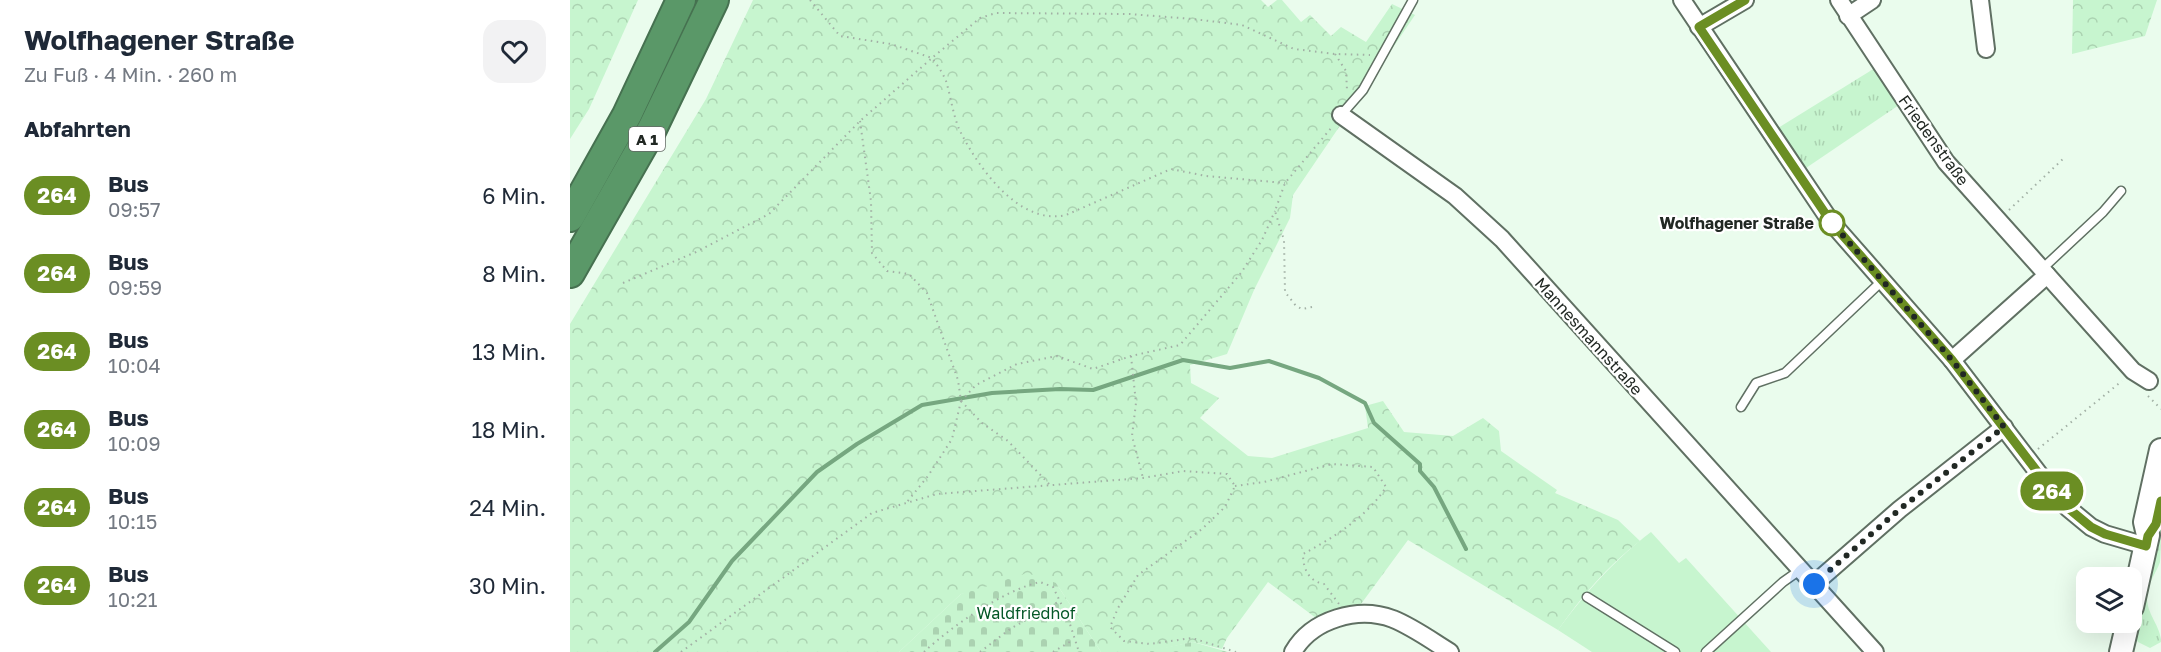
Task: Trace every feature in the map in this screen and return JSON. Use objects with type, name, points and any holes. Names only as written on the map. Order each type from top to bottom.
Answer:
[{"type":"highway","name":"A 1","points":[[570,217],[627,115],[681,0]]},
{"type":"highway","name":"A 1","points":[[570,273],[652,129],[714,0]]},
{"type":"main road","points":[[2147,541],[2145,522],[2161,450]]},
{"type":"main road","points":[[2141,567],[2147,541],[2156,524],[2161,502]]},
{"type":"main road","points":[[2121,652],[2125,633]]},
{"type":"street","points":[[1682,0],[1831,222],[1952,360],[2049,487],[2079,518],[2105,534],[2147,541]]},
{"type":"street","points":[[1699,27],[1745,0]]},
{"type":"street","name":"Friedenstraße","points":[[1839,0],[1936,149],[1997,221],[2133,371],[2149,381]]},
{"type":"street","points":[[1848,16],[1872,0]]},
{"type":"street","points":[[1980,0],[1986,49]]},
{"type":"street","name":"Mannesmannstraße","points":[[1345,111],[1455,196],[1502,239],[1875,652]]},
{"type":"street","points":[[1952,360],[2044,272]]},
{"type":"street","points":[[1814,584],[1900,509],[2004,427]]},
{"type":"street","points":[[1293,652],[1308,634],[1323,624],[1348,615],[1390,618],[1450,652]]},
{"type":"lane","points":[[1345,111],[1363,90],[1413,0]]},
{"type":"lane","points":[[2044,272],[2103,212],[2121,190]]},
{"type":"lane","points":[[1741,408],[1756,383],[1785,373],[1882,281]]},
{"type":"lane","points":[[1706,652],[1774,590],[1800,570]]},
{"type":"lane","points":[[1587,597],[1675,652]]},
{"type":"path","points":[[810,0],[840,36],[891,44],[932,57],[945,78],[959,130],[990,177],[1004,195],[1036,213],[1050,217],[1066,214],[1171,169],[1206,176],[1285,183]]},
{"type":"path","points":[[623,283],[696,252],[769,214],[860,121],[932,57],[980,18],[996,13],[1129,14],[1213,22],[1242,26],[1294,49],[1335,54],[1385,52]]},
{"type":"path","points":[[961,401],[976,385],[1017,364],[1057,356],[1093,369],[1131,356],[1180,345],[1241,273],[1262,240],[1285,183],[1345,111],[1346,71],[1335,54]]},
{"type":"path","points":[[860,121],[871,201],[872,253],[888,271],[909,274],[927,293],[958,380],[961,401],[952,439],[928,476],[906,503]]},
{"type":"path","points":[[1997,221],[2064,158]]},
{"type":"path","points":[[1275,212],[1284,240],[1285,292],[1296,306],[1302,309],[1312,307]]},
{"type":"path","points":[[1131,356],[1136,403],[1132,436],[1143,478]]},
{"type":"path","points":[[2027,458],[2133,371]]},
{"type":"path","points":[[961,401],[982,423],[1008,441],[1050,485]]},
{"type":"path","points":[[1235,486],[1264,482],[1332,464],[1373,467],[1386,487],[1374,506],[1303,554],[1303,566],[1308,575],[1317,583],[1324,584],[1348,615]]},
{"type":"path","points":[[681,652],[872,513],[937,494],[1143,478],[1183,471],[1227,474],[1235,486]]},
{"type":"path","points":[[1235,486],[1225,507],[1202,529],[1138,575],[1118,608],[1110,627],[1124,641],[1150,644],[1192,638],[1236,652]]},
{"type":"path","points":[[924,652],[938,638],[994,602],[1029,584],[1040,582],[1053,587],[1058,602],[1068,618],[1073,640],[1079,652]]},
{"type":"path","points":[[980,652],[1010,629],[1058,602]]},
{"type":"path","points":[[1053,652],[1073,640]]},
{"type":"green space","points":[[570,0],[638,0],[589,109],[570,139]]},
{"type":"green space","points":[[753,0],[1261,0],[1268,7],[1277,0],[1282,0],[1301,22],[1310,15],[1331,36],[1341,27],[1366,42],[1392,4],[1415,15],[1293,195],[1290,218],[1254,290],[1227,354],[1190,365],[1191,383],[1219,398],[1200,418],[1248,456],[1272,458],[1368,428],[1365,406],[1383,401],[1404,432],[1453,436],[1483,418],[1499,431],[1501,451],[1557,490],[1555,493],[1618,520],[1640,541],[1596,582],[1558,630],[1408,540],[1361,604],[1316,618],[1268,582],[1227,638],[1222,649],[1193,642],[1147,652],[1101,652],[1056,583],[961,594],[899,652],[570,652],[570,324],[706,99]]},
{"type":"green space","points":[[2073,0],[2157,0],[2145,36],[2072,54]]},
{"type":"green space","points":[[1875,68],[1899,105],[1806,168],[1778,128]]},
{"type":"green space","points":[[2161,519],[2160,562],[2150,584],[2147,598],[2161,642],[2150,648],[2138,642],[2134,636],[2135,633],[2142,633],[2142,601]]},
{"type":"green space","points":[[1651,532],[1679,563],[1686,558],[1771,652],[1592,652],[1558,630],[1601,578],[1624,554]]},
{"type":"green space","name":"Waldfriedhof","points":[[1027,573],[1056,583],[1101,652],[899,652],[961,594]]},
{"type":"green space","points":[[1193,642],[1228,652],[1147,652],[1153,650]]},
{"type":"waterway","points":[[655,652],[689,622],[732,561],[817,472],[857,444],[922,405],[992,393],[1060,389],[1093,390],[1183,360],[1230,368],[1269,361],[1319,378],[1365,403],[1374,423],[1420,464],[1420,471],[1434,487],[1466,549]]},
{"type":"bus line","name":"264","points":[[1745,0],[1699,27],[1831,222],[1952,360],[2049,487],[2068,508],[2091,527],[2105,534],[2146,546],[2148,536],[2156,524],[2161,501]]},
{"type":"place","name":"Wolfhagener Straße","points":[[1832,223]]},
{"type":"route","points":[[1814,584],[1954,464],[2004,427],[1952,360],[1832,223]]}]
